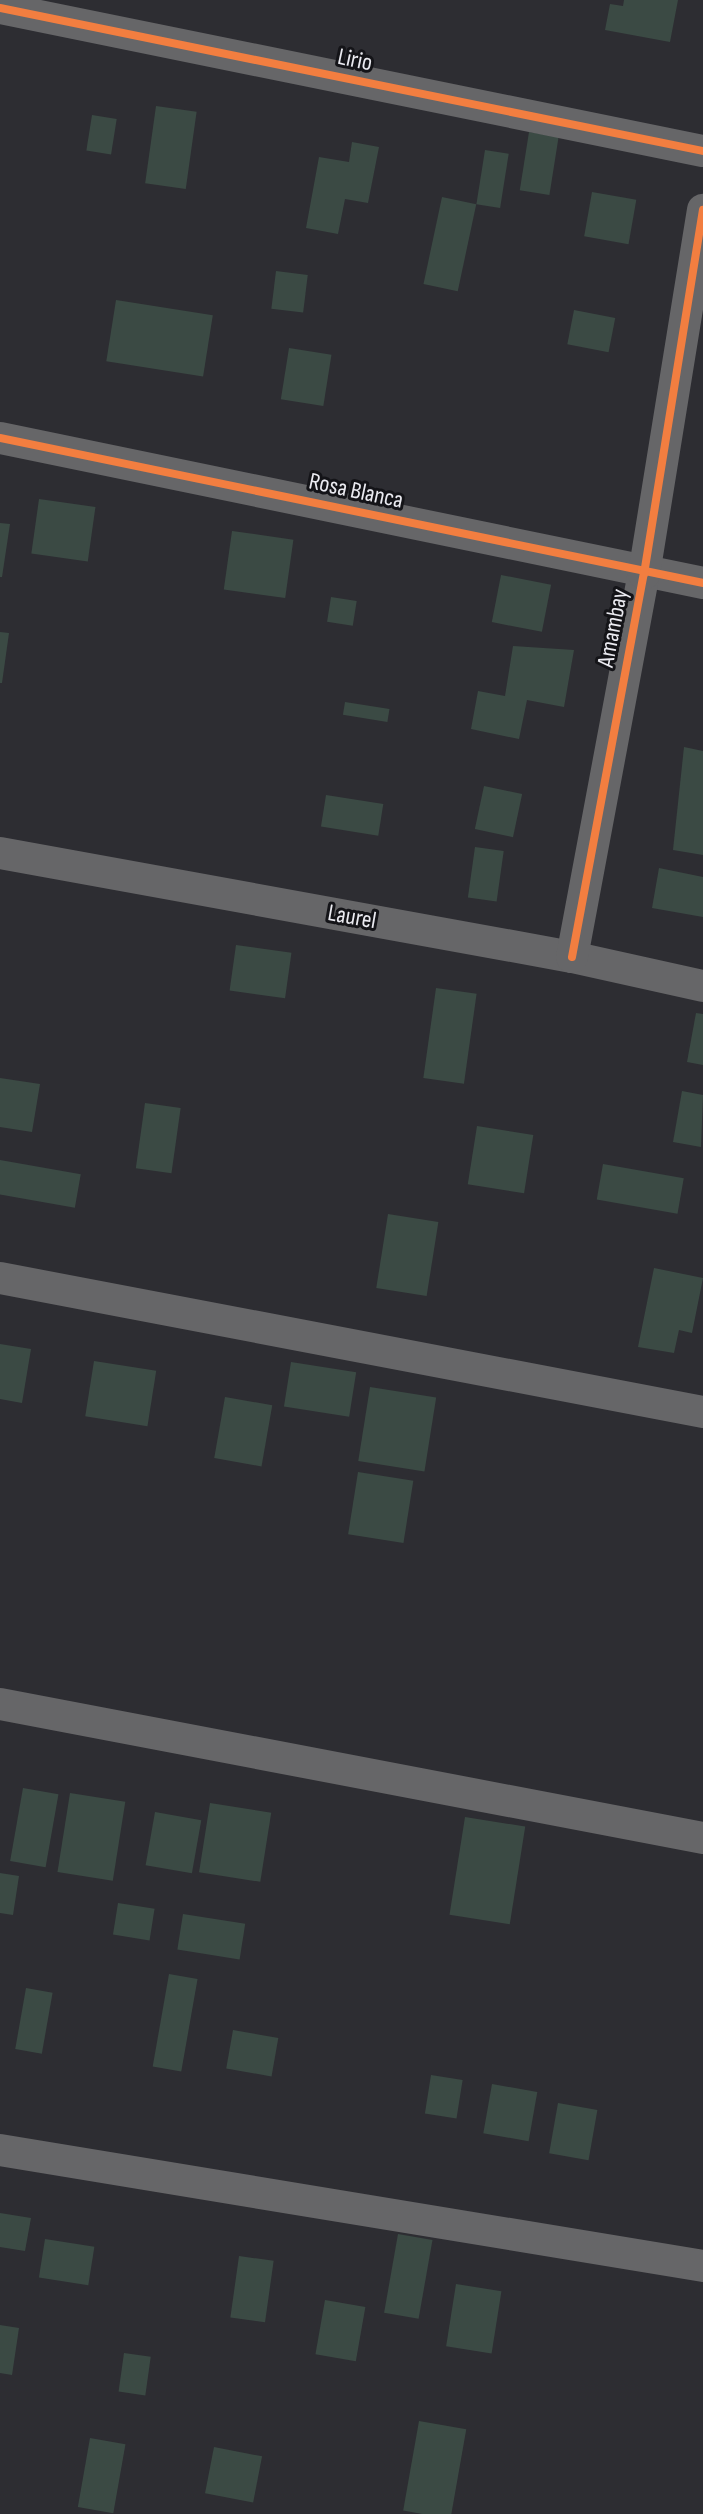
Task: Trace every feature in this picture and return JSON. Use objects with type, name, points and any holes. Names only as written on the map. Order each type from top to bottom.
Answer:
[{"type":"street","name":"Lirio","points":[[0,8],[703,151]]},
{"type":"street","name":"Amambay","points":[[572,957],[644,574],[703,210]]},
{"type":"street","name":"Rosa Blanca","points":[[0,438],[644,574],[703,583]]},
{"type":"street","name":"Laurel","points":[[0,853],[572,957],[703,986]]},
{"type":"street","points":[[0,1278],[703,1412]]},
{"type":"street","points":[[0,1704],[703,1838]]},
{"type":"street","points":[[0,2150],[703,2266]]},
{"type":"building","points":[[624,0],[678,0],[670,42],[605,30],[610,4],[623,6]]},
{"type":"building","points":[[156,106],[197,112],[186,189],[145,183]]},
{"type":"building","points":[[92,115],[117,119],[111,154],[86,151]]},
{"type":"building","points":[[529,132],[559,137],[549,195],[520,190]]},
{"type":"building","points":[[352,142],[379,147],[368,203],[345,199],[338,234],[306,228],[319,157],[349,162]]},
{"type":"building","points":[[485,150],[509,154],[500,208],[476,204]]},
{"type":"building","points":[[592,192],[636,200],[629,244],[584,236]]},
{"type":"building","points":[[442,197],[476,204],[458,291],[423,284]]},
{"type":"building","points":[[276,271],[308,275],[303,313],[271,309]]},
{"type":"building","points":[[116,300],[213,315],[203,377],[106,361]]},
{"type":"building","points":[[574,310],[615,318],[609,352],[567,344]]},
{"type":"building","points":[[289,348],[331,355],[323,406],[281,399]]},
{"type":"building","points":[[39,499],[95,507],[88,561],[31,553]]},
{"type":"building","points":[[0,523],[10,524],[2,577],[0,577]]},
{"type":"building","points":[[232,531],[293,540],[285,598],[224,589]]},
{"type":"building","points":[[501,575],[551,585],[542,632],[492,622]]},
{"type":"building","points":[[331,597],[357,601],[353,626],[327,622]]},
{"type":"building","points":[[0,632],[9,633],[2,683],[0,683]]},
{"type":"building","points":[[513,646],[574,650],[564,707],[527,700],[519,739],[471,729],[478,691],[505,696]]},
{"type":"building","points":[[345,702],[389,709],[387,722],[343,715]]},
{"type":"building","points":[[684,747],[703,751],[703,855],[673,850]]},
{"type":"building","points":[[484,786],[522,794],[513,837],[475,829]]},
{"type":"building","points":[[326,795],[383,804],[378,836],[321,827]]},
{"type":"building","points":[[475,847],[504,851],[497,902],[468,898]]},
{"type":"building","points":[[659,868],[703,877],[703,917],[652,908]]},
{"type":"building","points":[[236,945],[291,953],[285,998],[230,991]]},
{"type":"building","points":[[436,988],[477,994],[464,1084],[423,1078]]},
{"type":"building","points":[[696,1013],[703,1014],[703,1065],[687,1062]]},
{"type":"building","points":[[0,1078],[40,1084],[32,1132],[0,1127]]},
{"type":"building","points":[[682,1091],[703,1095],[701,1147],[673,1142]]},
{"type":"building","points":[[145,1103],[181,1108],[171,1173],[136,1168]]},
{"type":"building","points":[[477,1126],[533,1135],[524,1193],[468,1184]]},
{"type":"building","points":[[0,1160],[81,1174],[75,1208],[0,1195]]},
{"type":"building","points":[[603,1164],[684,1178],[678,1214],[597,1199]]},
{"type":"building","points":[[388,1214],[438,1222],[427,1296],[376,1288]]},
{"type":"building","points":[[654,1268],[703,1278],[692,1333],[679,1330],[674,1353],[638,1347]]},
{"type":"building","points":[[0,1344],[31,1349],[22,1403],[0,1399]]},
{"type":"building","points":[[94,1361],[156,1371],[147,1426],[85,1416]]},
{"type":"building","points":[[291,1362],[356,1372],[349,1417],[284,1406]]},
{"type":"building","points":[[370,1387],[436,1397],[424,1472],[358,1461]]},
{"type":"building","points":[[225,1397],[272,1405],[262,1466],[214,1458]]},
{"type":"building","points":[[358,1472],[413,1481],[403,1543],[348,1534]]},
{"type":"building","points":[[23,1788],[58,1794],[46,1867],[10,1861]]},
{"type":"building","points":[[70,1793],[125,1802],[113,1881],[57,1872]]},
{"type":"building","points":[[210,1803],[271,1813],[260,1882],[199,1872]]},
{"type":"building","points":[[155,1812],[201,1820],[192,1873],[146,1865]]},
{"type":"building","points":[[465,1817],[525,1827],[510,1924],[450,1915]]},
{"type":"building","points":[[0,1873],[19,1876],[13,1915],[0,1913]]},
{"type":"building","points":[[118,1903],[155,1909],[150,1940],[113,1935]]},
{"type":"building","points":[[183,1914],[245,1924],[240,1959],[177,1950]]},
{"type":"building","points":[[169,1974],[198,1979],[181,2072],[153,2067]]},
{"type":"building","points":[[26,1988],[53,1993],[42,2054],[15,2049]]},
{"type":"building","points":[[233,2030],[278,2038],[272,2076],[226,2068]]},
{"type":"building","points":[[431,2075],[463,2080],[457,2119],[425,2114]]},
{"type":"building","points":[[492,2084],[537,2092],[529,2141],[483,2133]]},
{"type":"building","points":[[558,2103],[597,2110],[589,2160],[549,2153]]},
{"type":"building","points":[[0,2213],[31,2218],[25,2251],[0,2247]]},
{"type":"building","points":[[398,2234],[432,2240],[419,2319],[384,2313]]},
{"type":"building","points":[[45,2239],[94,2247],[88,2285],[39,2278]]},
{"type":"building","points":[[239,2256],[274,2261],[265,2322],[230,2317]]},
{"type":"building","points":[[456,2284],[501,2291],[492,2353],[446,2346]]},
{"type":"building","points":[[325,2300],[365,2307],[356,2361],[315,2354]]},
{"type":"building","points":[[0,2325],[19,2328],[12,2375],[0,2373]]},
{"type":"building","points":[[124,2353],[151,2357],[145,2395],[119,2392]]},
{"type":"building","points":[[419,2421],[466,2429],[451,2514],[403,2511]]},
{"type":"building","points":[[90,2438],[125,2444],[113,2513],[78,2507]]},
{"type":"building","points":[[214,2447],[262,2456],[253,2502],[205,2493]]},
{"type":"cycle path","points":[[0,8],[703,151]]},
{"type":"cycle path","points":[[572,957],[644,574],[703,210]]},
{"type":"cycle path","points":[[0,438],[703,583]]}]
